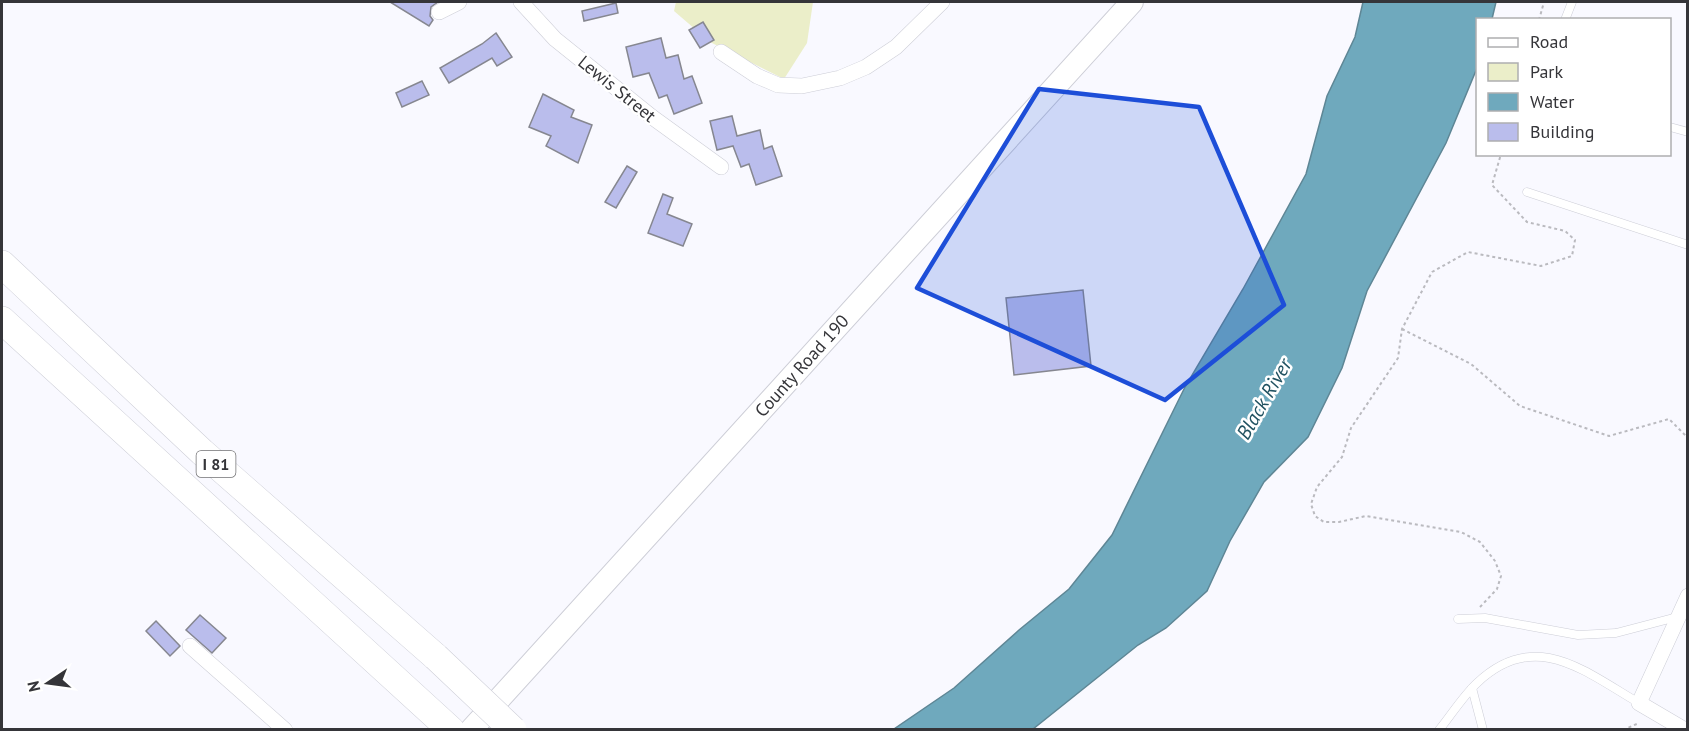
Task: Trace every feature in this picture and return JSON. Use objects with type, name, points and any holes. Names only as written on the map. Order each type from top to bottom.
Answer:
[{"type":"highway","name":"I 81","points":[[2,264],[202,452],[436,657],[513,729]]},
{"type":"highway","name":"I 81","points":[[2,320],[452,729]]},
{"type":"main road","name":"County Road 190","points":[[471,729],[640,546],[1132,2]]},
{"type":"street","points":[[439,12],[459,2]]},
{"type":"street","name":"Lewis Street","points":[[520,2],[555,39],[652,117],[722,167]]},
{"type":"street","points":[[722,52],[757,76],[778,85],[802,86],[840,78],[866,67],[896,47],[942,2]]},
{"type":"street","points":[[1685,729],[1639,703],[1688,597]]},
{"type":"street","points":[[190,646],[285,729]]},
{"type":"lane","points":[[1566,18],[1572,2]]},
{"type":"lane","points":[[1671,127],[1688,132]]},
{"type":"lane","points":[[1527,192],[1688,245]]},
{"type":"lane","points":[[1458,619],[1485,618],[1578,635],[1616,633],[1679,617]]},
{"type":"lane","points":[[1439,729],[1472,688],[1496,668],[1512,660],[1538,656],[1555,657],[1570,663],[1639,703]]},
{"type":"lane","points":[[1472,688],[1483,729]]},
{"type":"path","points":[[1540,18],[1544,2]]},
{"type":"path","points":[[1471,618],[1497,589],[1501,576],[1495,561],[1480,542],[1461,532],[1366,516],[1339,522],[1324,522],[1315,516],[1311,504],[1317,487],[1342,457],[1351,428],[1398,358],[1402,329],[1432,272],[1468,252],[1541,266],[1572,256],[1575,240],[1565,231],[1527,222],[1492,185],[1500,156]]},
{"type":"path","points":[[1402,329],[1471,364],[1520,406],[1609,436],[1669,419],[1688,438]]},
{"type":"path","points":[[1623,729],[1639,723]]},
{"type":"highlighted area","points":[[1039,89],[1199,107],[1284,305],[1165,400],[917,288]]},
{"type":"green space","points":[[676,2],[813,2],[807,43],[784,79],[710,42],[674,11]]},
{"type":"water","name":"Black River","points":[[1363,2],[1496,2],[1492,18],[1476,18],[1476,70],[1446,143],[1367,291],[1342,368],[1308,437],[1264,482],[1230,541],[1207,591],[1166,628],[1138,645],[1033,729],[894,729],[954,688],[1069,589],[1112,535],[1185,387],[1243,289],[1306,174],[1327,96],[1355,37]]},
{"type":"building","points":[[390,2],[438,2],[431,7],[430,16],[433,20],[429,26]]},
{"type":"building","points":[[616,3],[618,13],[584,21],[582,11]]},
{"type":"building","points":[[703,22],[714,40],[700,48],[689,30]]},
{"type":"building","points":[[496,33],[512,57],[497,66],[492,58],[449,83],[440,68],[482,44]]},
{"type":"building","points":[[661,38],[666,58],[678,55],[684,79],[692,76],[702,103],[674,114],[667,95],[659,98],[649,73],[633,77],[626,47]]},
{"type":"building","points":[[422,81],[429,95],[402,107],[396,93]]},
{"type":"building","points":[[543,94],[574,110],[571,117],[592,125],[578,163],[546,146],[551,136],[529,127]]},
{"type":"building","points":[[732,116],[737,136],[760,130],[764,149],[772,146],[782,176],[756,185],[749,164],[741,167],[733,146],[717,150],[710,121]]},
{"type":"building","points":[[627,166],[637,172],[616,208],[605,202]]},
{"type":"building","points":[[663,194],[673,198],[667,214],[692,224],[683,246],[648,233]]},
{"type":"building","points":[[1083,290],[1091,366],[1014,375],[1006,298]]},
{"type":"building","points":[[200,615],[226,638],[212,653],[186,630]]},
{"type":"building","points":[[156,621],[180,646],[170,656],[146,631]]}]
